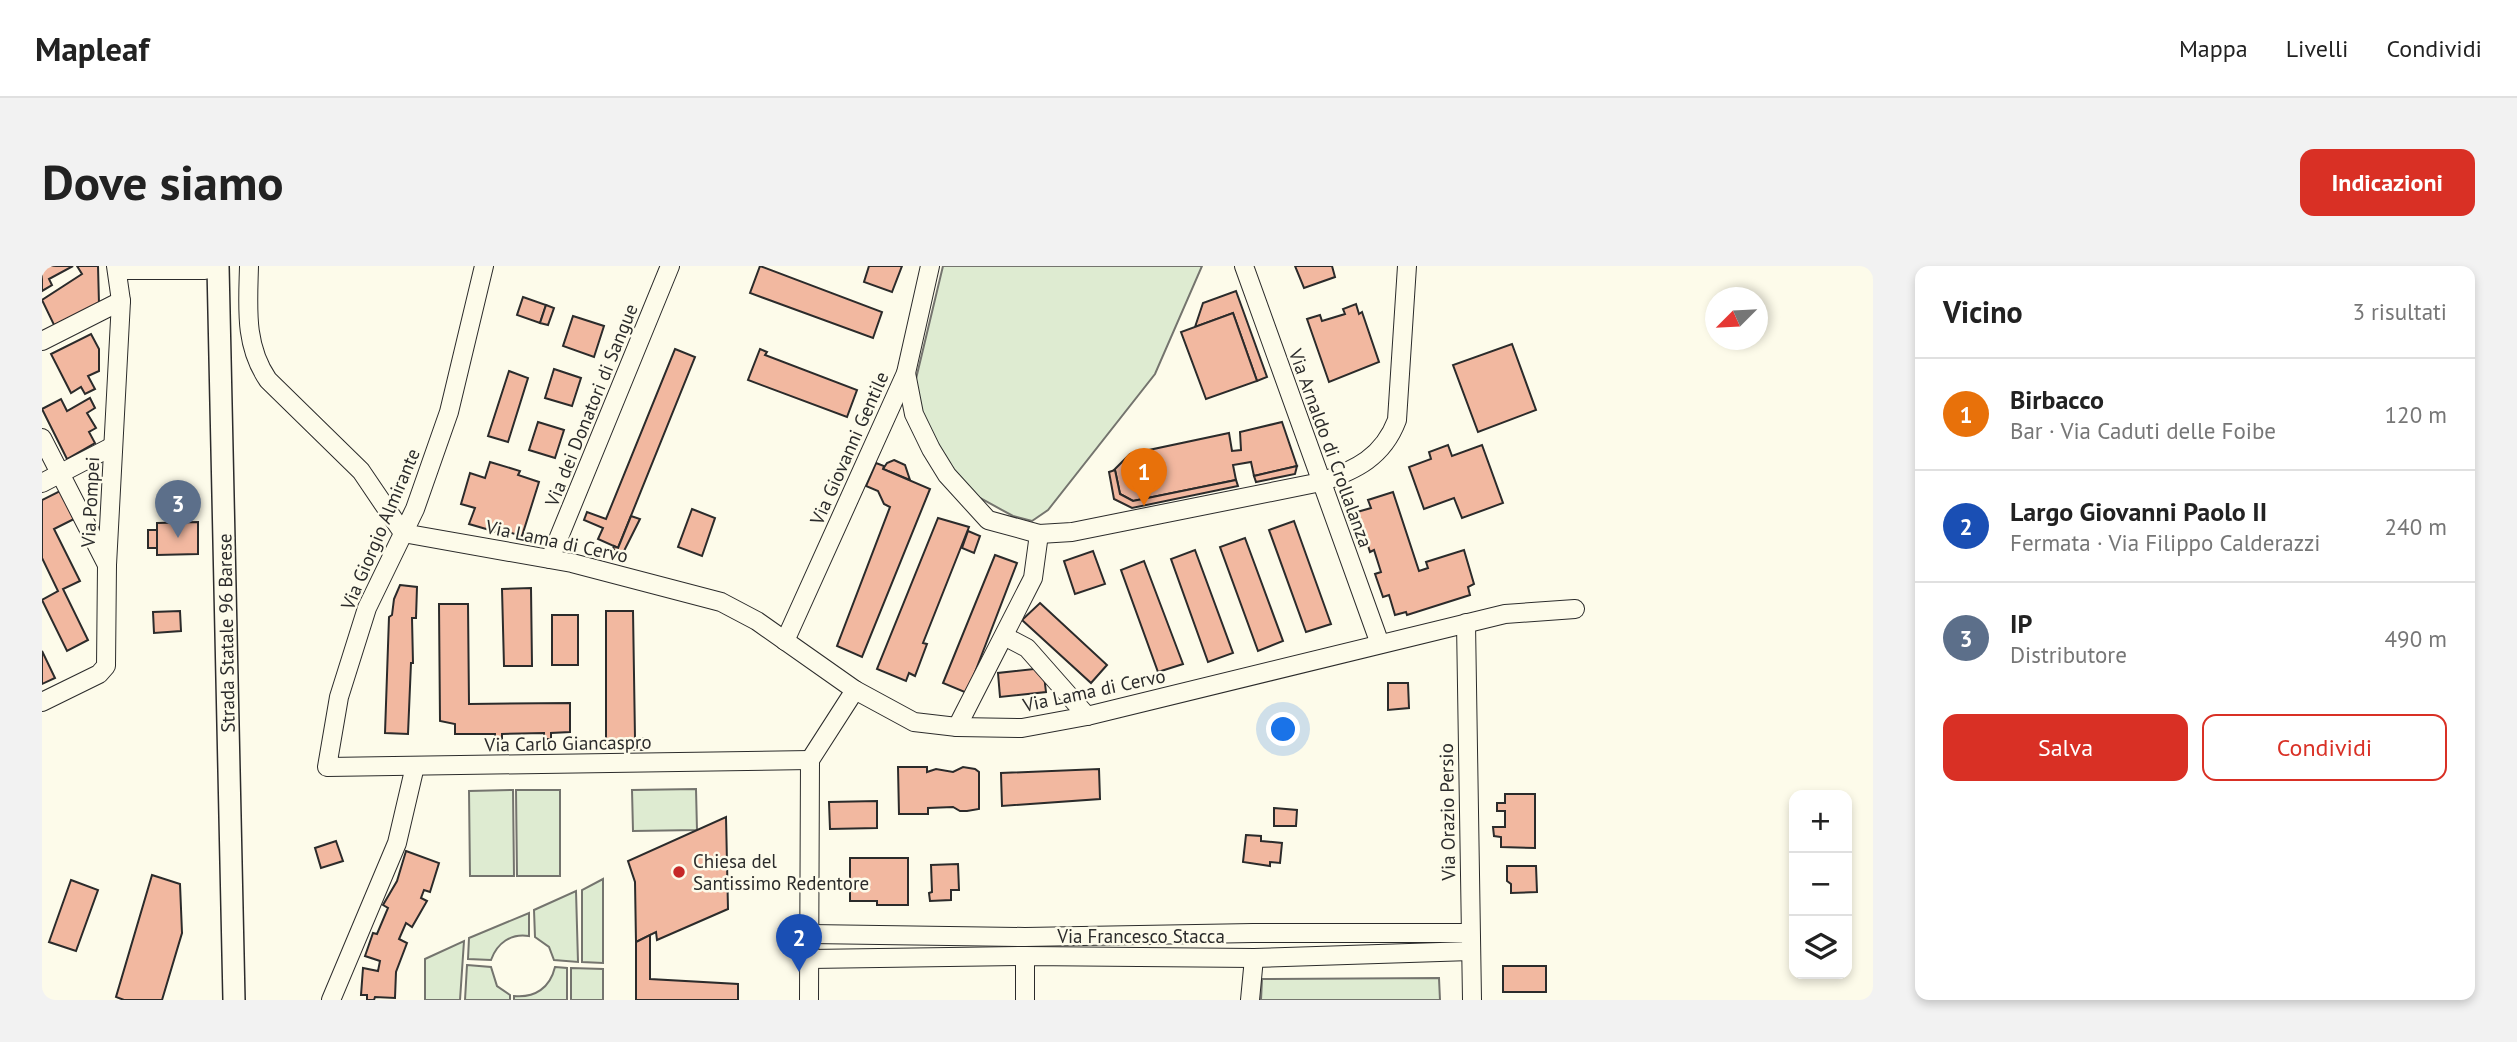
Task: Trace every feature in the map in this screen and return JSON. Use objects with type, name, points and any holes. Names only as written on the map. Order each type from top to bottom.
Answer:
[{"type":"main road","name":"Strada Statale 96 Barese","points":[[230,269],[234,1000]]},
{"type":"street","name":"Via Giorgio Almirante","points":[[327,767],[339,697],[368,608],[415,509],[449,412],[484,266]]},
{"type":"street","name":"Via dei Donatori di Sangue","points":[[550,559],[670,266]]},
{"type":"street","name":"Via Giovanni Gentile","points":[[785,641],[906,373],[930,266]]},
{"type":"street","name":"Via Arnaldo di Crollalanza","points":[[1244,266],[1380,644]]},
{"type":"street","points":[[906,373],[914,414],[947,475],[988,520],[1039,534],[1072,532],[1321,482],[1345,474],[1372,458],[1391,434],[1397,420],[1407,266]]},
{"type":"street","points":[[117,268],[230,269],[258,365],[268,380],[361,471],[403,533]]},
{"type":"street","name":"Via Pompei","points":[[42,702],[99,674],[106,666],[107,565],[121,301],[117,268]]},
{"type":"street","points":[[42,341],[121,301]]},
{"type":"street","points":[[42,438],[107,565]]},
{"type":"street","points":[[42,483],[113,446]]},
{"type":"street","name":"Via Lama di Cervo","points":[[403,533],[550,559],[721,601],[757,621],[855,690],[914,722],[957,727],[1022,728],[1087,716],[1505,614],[1575,608]]},
{"type":"street","points":[[957,727],[1033,578],[1039,534]]},
{"type":"street","name":"Via Orazio Persio","points":[[1466,623],[1472,1000]]},
{"type":"street","points":[[1004,636],[1027,648],[1087,716]]},
{"type":"street","points":[[809,1000],[810,760],[855,690]]},
{"type":"street","name":"Via Carlo Giancaspro","points":[[327,767],[810,760]]},
{"type":"street","points":[[331,1000],[397,843],[415,766]]},
{"type":"street","name":"Via Francesco Stacca","points":[[810,934],[1026,937],[1469,933]]},
{"type":"street","name":"Via Francesco Stacca","points":[[810,958],[1254,958],[1471,951]]},
{"type":"street","points":[[1025,956],[1025,1000]]},
{"type":"street","points":[[1251,1000],[1254,958]]},
{"type":"green space","points":[[943,266],[1202,266],[1155,374],[1048,510],[1032,521],[1013,516],[980,498],[960,482],[924,425],[915,383]]},
{"type":"green space","points":[[696,789],[697,830],[633,831],[632,790]]},
{"type":"green space","points":[[513,790],[514,876],[470,876],[469,791]]},
{"type":"green space","points":[[516,790],[560,790],[560,876],[517,876]]},
{"type":"green space","points":[[603,879],[603,963],[582,962],[582,890]]},
{"type":"green space","points":[[576,891],[578,962],[554,960],[549,947],[535,937],[534,910]]},
{"type":"green space","points":[[529,913],[529,936],[516,936],[505,940],[491,960],[468,959],[469,938]]},
{"type":"green space","points":[[464,941],[460,1000],[425,1000],[425,959]]},
{"type":"green space","points":[[467,965],[491,967],[497,986],[510,995],[510,1000],[465,1000]]},
{"type":"green space","points":[[555,967],[567,968],[567,1000],[514,1000],[514,996],[529,995],[541,990],[549,981]]},
{"type":"green space","points":[[571,968],[603,969],[603,1000],[571,1000]]},
{"type":"green space","points":[[1439,978],[1440,1000],[1261,1000],[1262,979]]},
{"type":"building","points":[[42,266],[73,266],[49,279],[52,285],[42,291]]},
{"type":"building","points":[[77,266],[98,266],[99,304],[55,327],[42,300],[82,274]]},
{"type":"building","points":[[760,266],[882,312],[873,338],[750,293]]},
{"type":"building","points":[[869,266],[902,266],[892,292],[864,282]]},
{"type":"building","points":[[1295,266],[1332,266],[1335,277],[1304,288]]},
{"type":"building","points":[[1236,291],[1267,377],[1257,381],[1233,313],[1195,327],[1203,303]]},
{"type":"building","points":[[523,297],[546,305],[540,323],[517,315]]},
{"type":"building","points":[[1356,304],[1359,314],[1362,312],[1379,362],[1329,382],[1307,319],[1320,315],[1322,321],[1345,314],[1343,309]]},
{"type":"building","points":[[546,305],[554,308],[548,325],[540,323]]},
{"type":"building","points":[[1233,313],[1257,381],[1206,399],[1181,332]]},
{"type":"building","points":[[573,316],[604,326],[594,357],[563,346]]},
{"type":"building","points":[[91,334],[99,349],[99,371],[88,376],[95,389],[85,394],[81,387],[71,393],[51,354]]},
{"type":"building","points":[[1512,344],[1536,410],[1478,432],[1453,365]]},
{"type":"building","points":[[675,349],[695,357],[618,548],[598,539],[603,528],[584,520],[587,512],[606,519]]},
{"type":"building","points":[[760,349],[767,352],[765,355],[857,390],[847,417],[748,380]]},
{"type":"building","points":[[554,369],[581,378],[572,406],[545,398]]},
{"type":"building","points":[[509,371],[528,378],[508,442],[488,436]]},
{"type":"building","points":[[90,398],[95,408],[87,413],[96,428],[89,432],[95,443],[67,459],[42,409],[61,399],[67,411]]},
{"type":"building","points":[[538,422],[564,430],[555,458],[529,450]]},
{"type":"building","points":[[1282,422],[1297,466],[1254,476],[1251,462],[1233,465],[1236,480],[1133,501],[1120,494],[1115,470],[1113,471],[1130,454],[1229,433],[1232,451],[1241,450],[1240,432]]},
{"type":"building","points":[[1448,445],[1452,456],[1482,445],[1503,503],[1462,518],[1454,498],[1424,509],[1409,467],[1431,459],[1429,452]]},
{"type":"building","points":[[894,460],[905,465],[910,480],[883,469],[887,463]]},
{"type":"building","points":[[490,462],[520,471],[518,475],[539,482],[522,536],[469,524],[475,508],[461,504],[470,473],[485,478]]},
{"type":"building","points":[[876,463],[884,466],[883,469],[930,489],[862,657],[837,646],[890,507],[884,504],[878,491],[866,486]]},
{"type":"building","points":[[1297,466],[1295,474],[1256,482],[1254,476]]},
{"type":"building","points":[[1115,470],[1120,494],[1133,501],[1236,480],[1238,486],[1132,508],[1114,499],[1109,472]]},
{"type":"building","points":[[60,491],[74,519],[54,529],[80,581],[63,589],[88,640],[67,651],[42,600],[58,591],[42,558],[42,500]]},
{"type":"building","points":[[1393,492],[1419,571],[1428,568],[1426,562],[1464,550],[1474,584],[1468,587],[1470,595],[1407,615],[1406,612],[1395,615],[1389,595],[1383,597],[1375,574],[1381,572],[1374,550],[1370,552],[1357,512],[1371,508],[1368,500]]},
{"type":"building","points":[[692,509],[715,518],[702,556],[678,547]]},
{"type":"building","points":[[631,516],[640,519],[623,553],[613,549],[614,546],[618,548]]},
{"type":"building","points":[[938,518],[969,527],[923,643],[927,644],[915,676],[909,673],[906,681],[877,669]]},
{"type":"building","points":[[1294,521],[1331,624],[1306,632],[1269,530]]},
{"type":"building","points":[[198,522],[198,554],[157,555],[157,523]]},
{"type":"building","points":[[148,530],[157,530],[157,548],[148,548]]},
{"type":"building","points":[[968,531],[980,536],[974,553],[962,548]]},
{"type":"building","points":[[1245,538],[1283,641],[1258,651],[1220,547]]},
{"type":"building","points":[[1195,550],[1233,653],[1208,662],[1171,559]]},
{"type":"building","points":[[1093,551],[1105,584],[1075,594],[1064,561]]},
{"type":"building","points":[[995,555],[1017,563],[967,693],[943,683]]},
{"type":"building","points":[[1144,561],[1183,664],[1158,672],[1121,570]]},
{"type":"building","points":[[400,585],[417,587],[416,618],[412,618],[413,663],[408,734],[385,733],[389,617],[392,615],[394,599]]},
{"type":"building","points":[[531,588],[532,666],[504,666],[502,589]]},
{"type":"building","points":[[1040,603],[1107,665],[1091,683],[1022,620]]},
{"type":"building","points":[[439,604],[468,604],[469,704],[570,703],[570,732],[551,733],[551,739],[544,739],[544,733],[502,734],[502,739],[495,739],[495,734],[455,734],[455,724],[440,721]]},
{"type":"building","points":[[180,611],[181,631],[154,633],[153,612]]},
{"type":"building","points":[[606,611],[633,611],[635,738],[645,738],[644,750],[606,749]]},
{"type":"building","points":[[552,615],[578,615],[578,665],[552,665]]},
{"type":"building","points":[[42,651],[55,678],[42,684]]},
{"type":"building","points":[[1043,668],[1046,692],[1000,697],[998,673]]},
{"type":"building","points":[[1388,683],[1408,683],[1409,708],[1388,710]]},
{"type":"building","points":[[898,767],[927,767],[927,772],[936,769],[953,772],[963,767],[975,769],[979,772],[979,809],[960,811],[953,807],[928,808],[928,814],[899,814]]},
{"type":"building","points":[[1099,769],[1100,799],[1002,806],[1001,773]]},
{"type":"building","points":[[1505,794],[1535,794],[1535,848],[1501,847],[1501,837],[1494,836],[1493,827],[1505,827],[1505,811],[1497,811],[1497,803],[1505,803]]},
{"type":"building","points":[[877,801],[877,828],[830,829],[829,802]]},
{"type":"building","points":[[1274,808],[1297,810],[1296,826],[1274,826]]},
{"type":"building","name":"Chiesa del Santissimo Redentore","points":[[726,817],[728,909],[657,940],[656,932],[636,942],[635,882],[628,861]]},
{"type":"building","points":[[1246,835],[1261,836],[1261,841],[1282,843],[1280,863],[1270,862],[1270,866],[1243,862]]},
{"type":"building","points":[[336,841],[343,861],[321,868],[315,848]]},
{"type":"building","points":[[406,851],[439,863],[430,892],[424,890],[421,898],[427,901],[412,927],[406,923],[399,939],[407,943],[396,972],[395,998],[375,997],[374,1000],[367,1000],[367,995],[361,995],[363,968],[378,971],[380,961],[365,956],[373,933],[377,934],[388,908],[383,905],[397,881]]},
{"type":"building","points":[[850,858],[908,858],[908,905],[877,905],[877,901],[850,901]]},
{"type":"building","points":[[958,864],[959,890],[951,890],[951,900],[930,901],[931,865]]},
{"type":"building","points":[[1507,866],[1536,866],[1537,892],[1511,893],[1511,884],[1507,881]]},
{"type":"building","points":[[152,875],[180,884],[182,933],[162,1000],[124,1000],[116,997]]},
{"type":"building","points":[[71,880],[98,890],[76,951],[49,942]]},
{"type":"building","points":[[650,935],[650,979],[738,984],[738,1000],[636,1000],[636,942]]},
{"type":"building","points":[[1503,966],[1546,966],[1546,992],[1503,992]]},
{"type":"place","name":"Birbacco","points":[[1144,506]]},
{"type":"place","name":"IP","points":[[178,538]]},
{"type":"place","name":"Chiesa del Santissimo Redentore","points":[[679,872]]},
{"type":"place","name":"Largo Giovanni Paolo II","points":[[799,972]]}]
